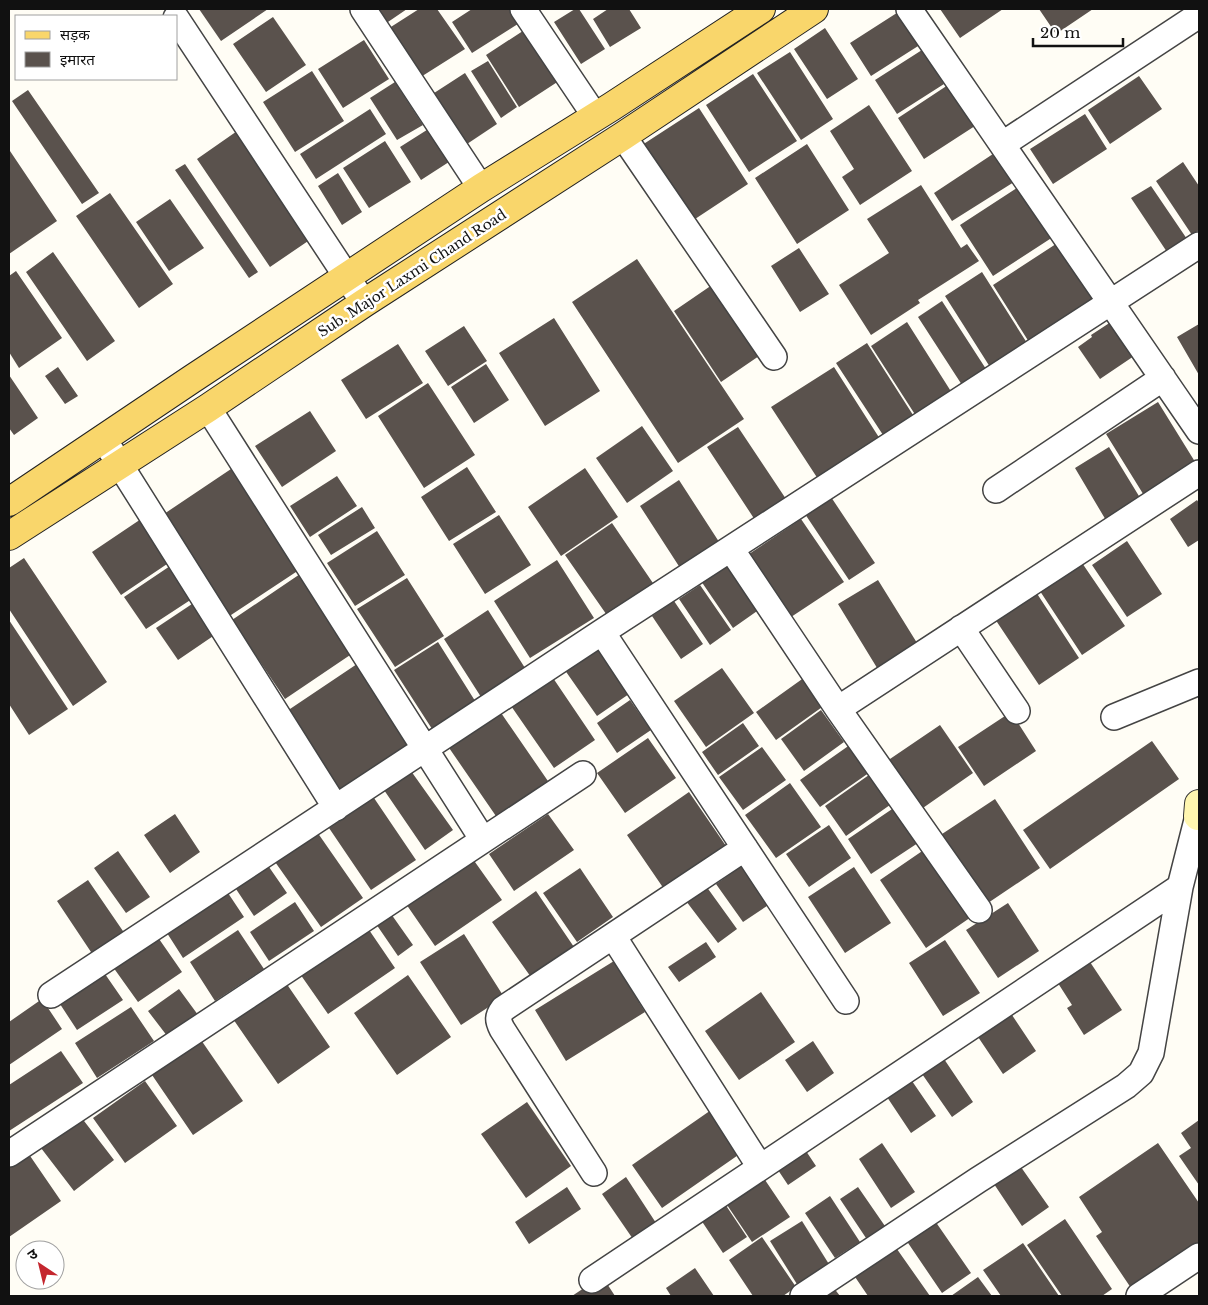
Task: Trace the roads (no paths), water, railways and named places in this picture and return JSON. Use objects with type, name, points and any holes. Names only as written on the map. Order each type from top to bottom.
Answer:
[{"type":"main road","points":[[9,502],[481,188],[761,9]]},
{"type":"main road","name":"Sub. Major Laxmi Chand Road","points":[[9,536],[208,408],[364,303],[623,136],[814,9]]},
{"type":"street","points":[[363,9],[481,188]]},
{"type":"street","points":[[523,9],[595,116]]},
{"type":"street","points":[[909,9],[1199,431]]},
{"type":"street","points":[[1003,144],[1199,15]]},
{"type":"street","points":[[178,20],[364,303]]},
{"type":"street","points":[[623,136],[774,357]]},
{"type":"street","points":[[51,995],[602,632],[1199,245]]},
{"type":"street","points":[[996,490],[1163,378]]},
{"type":"street","points":[[208,408],[482,840]]},
{"type":"street","points":[[103,438],[336,808]]},
{"type":"street","points":[[838,709],[1199,473]]},
{"type":"street","points":[[731,549],[838,709],[979,910]]},
{"type":"street","points":[[961,628],[1017,712]]},
{"type":"street","points":[[602,632],[846,1001]]},
{"type":"street","points":[[1114,717],[1199,682]]},
{"type":"street","points":[[9,1154],[583,774]]},
{"type":"street","points":[[804,1296],[978,1180],[1126,1086],[1142,1073],[1151,1053],[1180,887],[1199,812]]},
{"type":"street","points":[[594,1173],[502,1029],[498,1022],[498,1016],[503,1010],[745,848]]},
{"type":"street","points":[[592,1280],[1180,887]]},
{"type":"street","points":[[613,936],[760,1167]]},
{"type":"street","points":[[1138,1296],[1199,1256]]}]
